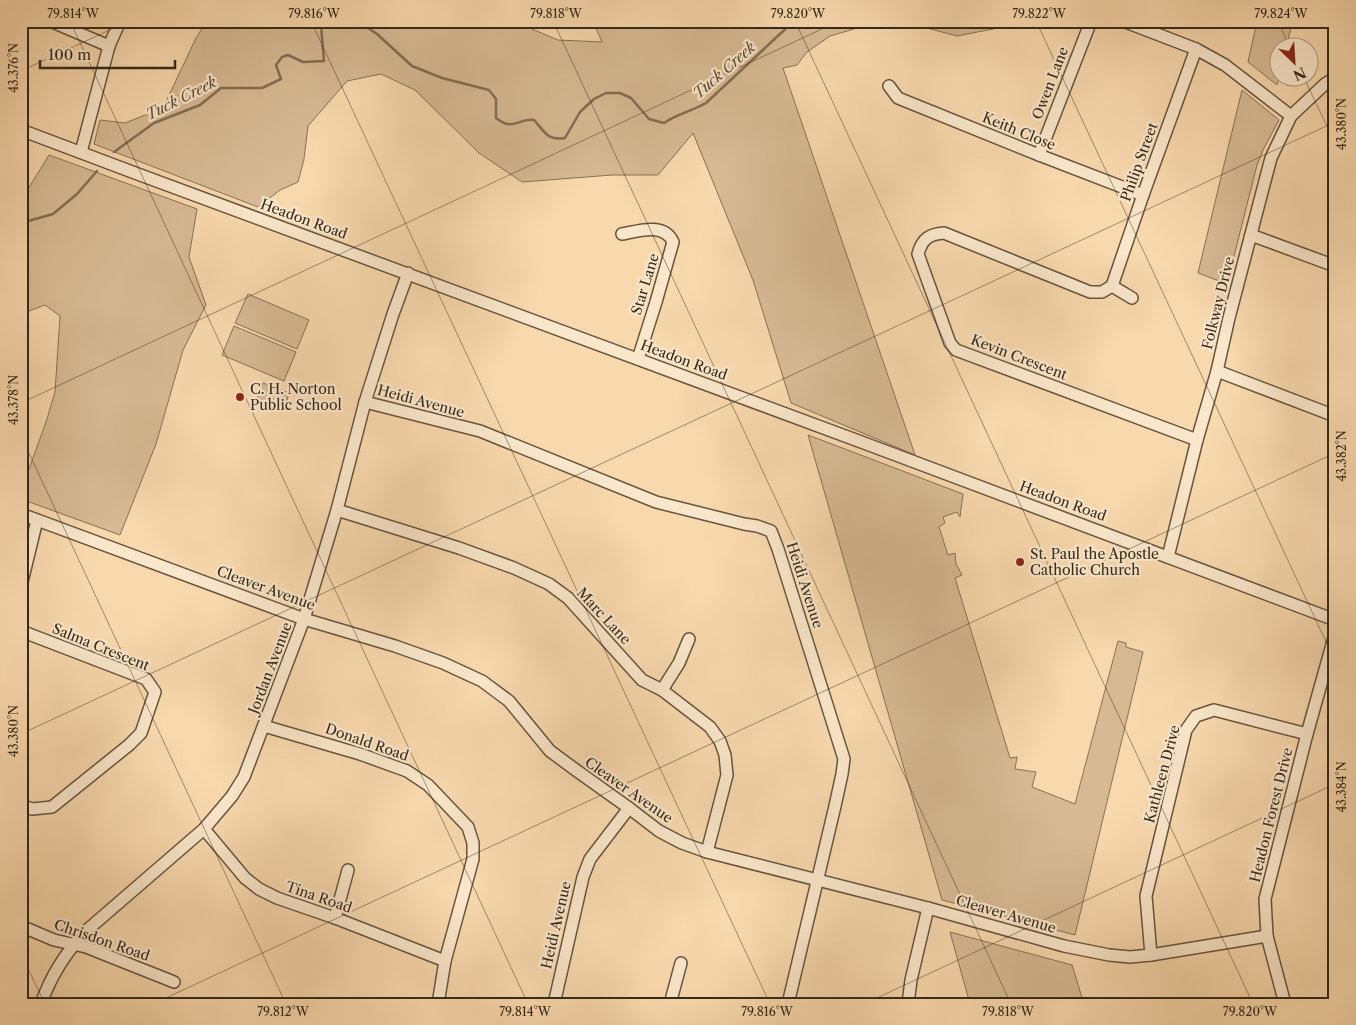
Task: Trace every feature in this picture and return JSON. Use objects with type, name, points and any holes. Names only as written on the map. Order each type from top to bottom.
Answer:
[{"type":"street","points":[[50,21],[110,46]]},
{"type":"street","points":[[80,152],[110,46],[120,21]]},
{"type":"street","name":"Owen Lane","points":[[1039,155],[1091,21]]},
{"type":"street","points":[[1123,21],[1196,49],[1225,65],[1291,116]]},
{"type":"street","name":"Philip Street","points":[[1112,286],[1142,195],[1196,49]]},
{"type":"street","name":"Folkway Drive","points":[[1168,557],[1270,158],[1291,116],[1325,84],[1335,78]]},
{"type":"street","name":"Keith Close","points":[[889,86],[898,98],[1142,195]]},
{"type":"street","name":"Headon Road","points":[[21,130],[1335,620]]},
{"type":"street","name":"Star Lane","points":[[622,234],[656,229],[667,234],[673,242],[638,359]]},
{"type":"street","name":"Kevin Crescent","points":[[1112,286],[1102,292],[1090,292],[944,233],[933,234],[921,244],[918,254],[950,343],[956,350],[1198,440]]},
{"type":"street","points":[[1251,236],[1335,266]]},
{"type":"street","name":"Jordan Avenue","points":[[41,1004],[62,959],[73,944],[86,930],[204,829],[232,796],[244,777],[304,619],[337,510],[365,402],[392,314],[408,273]]},
{"type":"street","points":[[1112,286],[1132,298]]},
{"type":"street","points":[[1217,371],[1335,416]]},
{"type":"street","name":"Heidi Avenue","points":[[365,402],[480,432],[656,502],[771,531],[844,758],[835,806],[788,1004]]},
{"type":"street","name":"Marc Lane","points":[[337,510],[459,548],[514,568],[549,584],[568,598],[642,680],[662,690],[710,727],[720,741],[725,755],[727,775],[707,852]]},
{"type":"street","name":"Cleaver Avenue","points":[[21,514],[304,619],[395,646],[443,663],[482,681],[509,701],[550,751],[659,832],[707,852],[928,908],[1084,951],[1108,955],[1130,957],[1267,936]]},
{"type":"street","points":[[21,586],[37,520]]},
{"type":"street","name":"Salma Crescent","points":[[21,631],[146,679],[156,692],[141,733],[129,745],[52,807],[32,810],[21,805]]},
{"type":"street","name":"Headon Forest Drive","points":[[1285,1004],[1267,936],[1265,899],[1307,734],[1335,634]]},
{"type":"street","points":[[662,690],[680,663],[689,639]]},
{"type":"street","name":"Kathleen Drive","points":[[1151,954],[1146,896],[1186,730],[1196,716],[1214,710],[1307,734]]},
{"type":"street","name":"Donald Road","points":[[264,726],[360,754],[407,771],[428,785],[468,827],[473,843],[473,858],[445,961],[438,1004]]},
{"type":"street","name":"Heidi Avenue","points":[[554,1004],[583,877],[590,859],[628,808]]},
{"type":"street","name":"Tina Road","points":[[204,829],[245,878],[259,889],[277,898],[335,918],[445,961]]},
{"type":"street","points":[[335,918],[348,870]]},
{"type":"street","points":[[908,1004],[910,980],[928,908]]},
{"type":"street","name":"Chrisdon Road","points":[[21,926],[54,940],[86,947],[174,982]]},
{"type":"street","points":[[670,1004],[681,963]]},
{"type":"shaded area","points":[[207,21],[523,21],[532,29],[558,40],[602,42],[593,21],[881,21],[830,36],[807,52],[797,65],[783,68],[915,455],[791,403],[753,280],[693,133],[658,175],[612,175],[522,182],[479,153],[415,90],[381,74],[347,81],[308,126],[304,159],[298,182],[280,190],[258,207],[94,144],[100,120],[125,123],[163,108],[196,38]]},
{"type":"shaded area","points":[[900,21],[1008,21],[1003,27],[957,36]]},
{"type":"shaded area","points":[[1257,21],[1284,21],[1292,24],[1288,38],[1268,38],[1268,78],[1248,62]]},
{"type":"shaded area","points":[[1242,90],[1279,120],[1257,165],[1227,284],[1198,273]]},
{"type":"shaded area","points":[[49,155],[197,209],[189,257],[206,305],[183,350],[156,444],[120,535],[21,499],[21,491],[55,392],[60,316],[45,305],[21,314],[21,198]]},
{"type":"shaded area","points":[[248,294],[309,320],[297,349],[235,323]]},
{"type":"shaded area","points":[[234,326],[296,352],[284,381],[222,355]]},
{"type":"shaded area","points":[[263,383],[289,393],[287,400],[275,408],[257,399]]},
{"type":"shaded area","points":[[808,435],[963,494],[960,517],[957,512],[943,517],[945,523],[939,527],[948,555],[955,553],[956,564],[962,575],[955,578],[1010,758],[1017,757],[1015,769],[1036,772],[1032,787],[1075,804],[1118,641],[1126,643],[1126,647],[1143,652],[1075,935],[942,900]]},
{"type":"shaded area","points":[[950,932],[1072,965],[1084,1004],[970,1004]]},
{"type":"waterway","name":"Tuck Creek","points":[[114,152],[154,123],[200,105],[221,88],[262,88],[281,79],[276,65],[282,57],[288,55],[303,62],[324,61],[321,26],[339,27],[359,22],[377,34],[412,66],[442,78],[489,90],[496,99],[496,118],[502,122],[511,124],[534,120],[547,135],[559,139],[565,138],[580,112],[594,99],[606,93],[620,93],[631,98],[649,119],[664,123],[701,106],[794,21]]},
{"type":"waterway","name":"Tuck Creek","points":[[21,223],[53,214],[77,194],[97,171]]},
{"type":"place","name":"C. H. Norton Public School","points":[[240,397]]},
{"type":"place","name":"St. Paul the Apostle Catholic Church","points":[[1020,562]]}]
